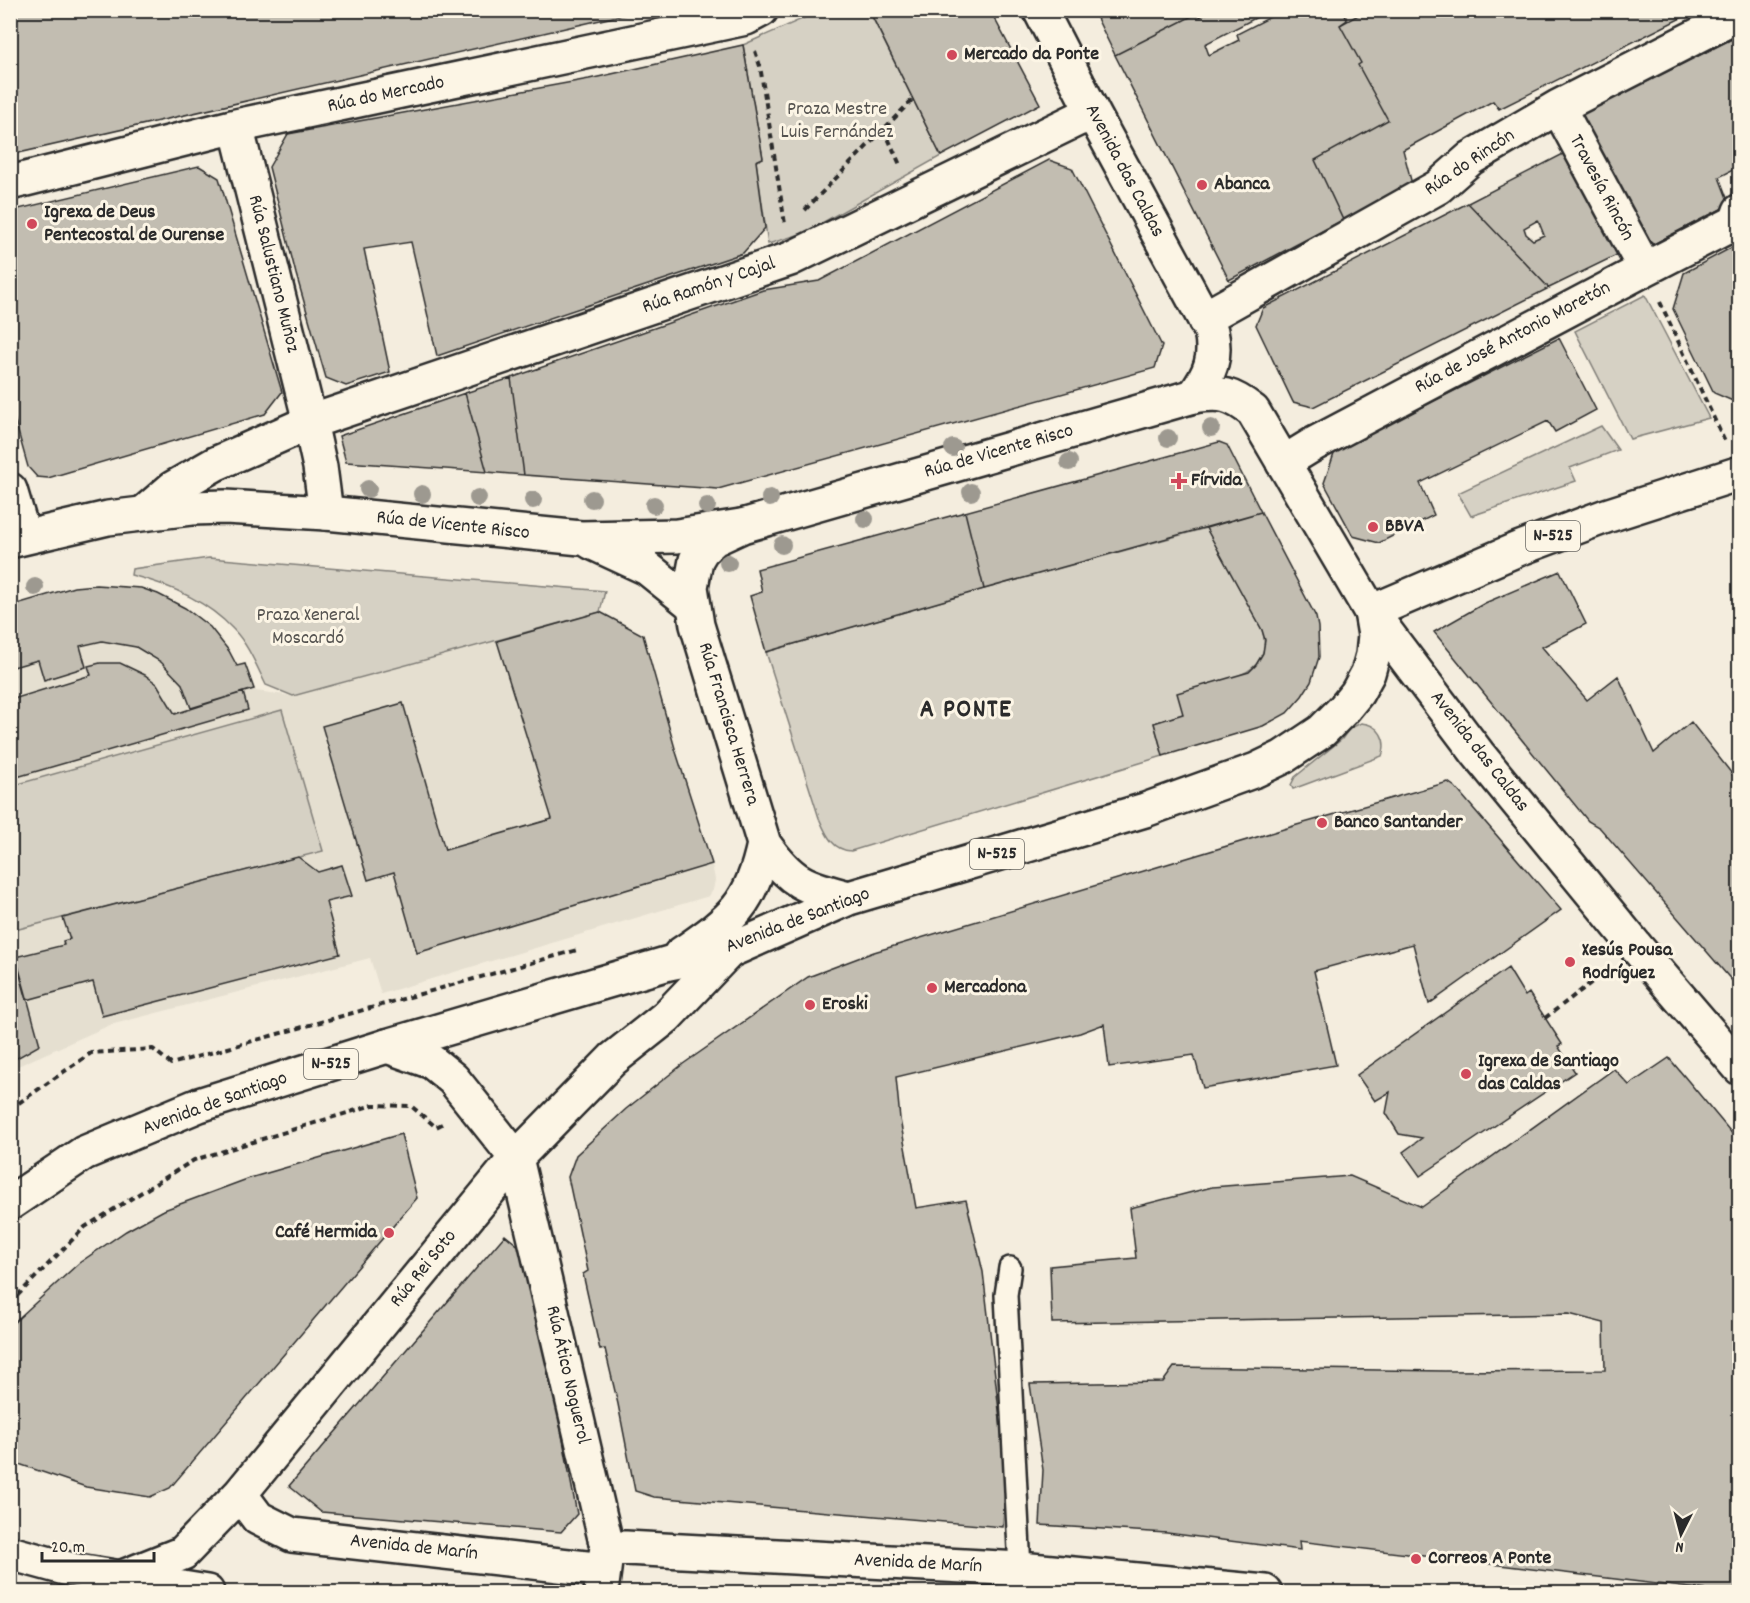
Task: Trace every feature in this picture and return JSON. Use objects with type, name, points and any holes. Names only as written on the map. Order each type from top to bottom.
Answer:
[{"type":"main road","name":"Rúa do Mercado","points":[[10,183],[236,126],[746,18],[761,10]]},
{"type":"main road","name":"Avenida das Caldas","points":[[1040,10],[1208,326]]},
{"type":"main road","name":"Rúa do Rincón","points":[[1208,326],[1215,312],[1438,187],[1471,158],[1558,107],[1740,14]]},
{"type":"main road","name":"Travesía Rincón","points":[[1558,107],[1645,269]]},
{"type":"main road","name":"Rúa Ramón y Cajal","points":[[309,422],[790,259],[1078,119],[1094,115]]},
{"type":"main road","name":"Rúa Salustiano Muñoz","points":[[236,126],[309,422]]},
{"type":"main road","name":"Rúa de José Antonio Moretón","points":[[1283,463],[1314,444],[1736,222],[1740,212]]},
{"type":"main road","points":[[1194,396],[1206,377],[1215,347],[1208,326]]},
{"type":"main road","name":"Rúa de Vicente Risco","points":[[17,539],[108,518],[225,507],[326,513],[581,538],[677,536],[742,526],[1194,396],[1210,393],[1231,396],[1253,411]]},
{"type":"main road","name":"Avenida das Caldas","points":[[1253,411],[1371,612],[1478,754],[1740,1068]]},
{"type":"main road","points":[[144,513],[173,488],[214,464],[309,422],[320,467],[326,513]]},
{"type":"main road","name":"N-525","points":[[1371,612],[1496,558],[1606,516],[1739,473]]},
{"type":"main road","points":[[10,489],[17,539]]},
{"type":"main road","name":"Rúa de Vicente Risco","points":[[693,604],[691,587],[696,560],[702,550],[714,539],[742,526]]},
{"type":"main road","name":"Rúa de Vicente Risco","points":[[581,538],[647,568],[693,604]]},
{"type":"main road","name":"Rúa Francisca Herrera","points":[[693,604],[697,625],[764,844],[779,865],[801,883],[814,889],[849,898]]},
{"type":"main road","name":"Avenida de Santiago","points":[[10,1203],[84,1153],[189,1109],[387,1046],[669,963],[729,951],[849,898],[1145,810],[1256,770],[1283,757],[1322,731],[1357,693],[1368,673],[1373,655],[1375,635],[1371,612]]},
{"type":"main road","points":[[669,963],[723,925],[736,912],[760,866],[764,844]]},
{"type":"main road","name":"Rúa Rei Soto","points":[[118,1579],[183,1553],[240,1494],[516,1158],[613,1059],[666,1017],[729,951]]},
{"type":"main road","points":[[387,1046],[432,1062],[453,1079],[516,1158]]},
{"type":"main road","name":"Rúa Ático Noguerol","points":[[516,1158],[604,1570]]},
{"type":"main road","name":"Avenida de Marín","points":[[240,1494],[258,1518],[292,1535],[604,1570],[1023,1581],[1265,1593]]},
{"type":"main road","points":[[10,1553],[72,1570],[207,1593]]},
{"type":"lane","points":[[1010,1268],[1006,1295],[1023,1581]]},
{"type":"path","points":[[760,66],[786,230],[794,222]]},
{"type":"path","points":[[802,213],[913,99]]},
{"type":"path","points":[[1645,269],[1739,473]]},
{"type":"path","points":[[10,1109],[91,1053],[153,1049],[171,1064],[585,947]]},
{"type":"path","points":[[1545,1018],[1607,970]]},
{"type":"path","points":[[10,1303],[85,1227],[194,1160],[373,1105],[411,1106],[436,1127],[476,1108]]},
{"type":"shaded area","points":[[96,585],[141,588],[176,602],[210,627],[229,651],[237,666],[245,664],[256,691],[293,696],[600,612],[643,635],[676,752],[712,864],[715,880],[713,890],[709,896],[381,994],[370,958],[110,1025],[11,1069],[11,606],[74,587]]},
{"type":"green space","name":"Praza Mestre Luis Fernández","points":[[820,11],[869,11],[941,156],[804,233],[768,244],[756,161],[763,158],[743,45]]},
{"type":"green space","points":[[1645,295],[1709,418],[1630,439],[1575,331]]},
{"type":"green space","points":[[1601,426],[1618,450],[1570,468],[1576,481],[1471,516],[1458,493]]},
{"type":"green space","points":[[1206,528],[1262,630],[1263,651],[1257,663],[1247,672],[1183,714],[1154,723],[1163,756],[851,851],[834,844],[819,818],[766,652]]},
{"type":"green space","name":"Praza Xeneral Moscardó","points":[[209,558],[605,591],[600,612],[293,696],[266,685],[243,642],[223,619],[211,610],[186,595],[131,575],[132,569]]},
{"type":"green space","points":[[282,710],[323,851],[11,931],[11,786]]},
{"type":"green space","points":[[1361,723],[1373,726],[1380,734],[1384,744],[1382,756],[1293,789],[1291,785],[1295,777],[1342,739],[1349,729]]},
{"type":"building","points":[[10,10],[644,10],[10,155]]},
{"type":"building","name":"Mercado da Ponte","points":[[869,10],[990,10],[1040,104],[941,156]]},
{"type":"building","points":[[1093,10],[1213,10],[1200,17],[1198,13],[1115,55]]},
{"type":"building","points":[[1213,10],[1263,10],[1265,13],[1205,44],[1209,55],[1239,40],[1237,34],[1284,10],[1343,10],[1347,20],[1340,25],[1361,63],[1358,65],[1388,120],[1315,160],[1343,220],[1229,280],[1115,55],[1198,13],[1200,17]]},
{"type":"building","points":[[1367,10],[1493,10],[1495,14],[1501,10],[1697,10],[1499,109],[1493,101],[1403,150],[1412,184],[1343,220],[1315,160],[1388,120],[1358,65],[1361,63],[1340,25]]},
{"type":"building","points":[[1740,35],[1740,137],[1733,170],[1719,177],[1727,198],[1723,208],[1650,246],[1580,115]]},
{"type":"building","points":[[743,45],[763,158],[756,161],[765,228],[743,253],[437,356],[411,242],[364,249],[390,372],[346,386],[326,378],[296,274],[269,167],[288,134],[589,79]]},
{"type":"building","points":[[1567,152],[1621,253],[1549,288],[1468,203]],"holes":[[[1538,220],[1544,235],[1533,240],[1526,234],[1524,228]]]},
{"type":"building","points":[[1049,160],[1072,168],[1162,346],[1155,368],[718,489],[524,475],[511,378],[763,290],[819,281]]},
{"type":"building","points":[[199,166],[219,178],[282,392],[265,414],[48,478],[37,477],[28,467],[10,403],[10,211]]},
{"type":"building","points":[[1468,203],[1549,288],[1313,407],[1293,402],[1256,325],[1263,308]]},
{"type":"building","points":[[1740,243],[1740,404],[1714,393],[1673,309],[1684,273]]},
{"type":"building","points":[[1559,338],[1596,410],[1555,432],[1548,421],[1420,483],[1434,515],[1379,543],[1353,536],[1324,483],[1335,451]]},
{"type":"building","points":[[511,378],[524,475],[487,472],[465,393]]},
{"type":"building","points":[[465,393],[487,472],[346,462],[339,436]]},
{"type":"building","points":[[1219,442],[1227,445],[1261,512],[984,589],[965,512]]},
{"type":"building","points":[[965,512],[984,589],[766,652],[750,596],[762,592],[757,569]]},
{"type":"building","points":[[1261,512],[1316,617],[1319,657],[1311,682],[1287,713],[1263,726],[1163,756],[1154,723],[1183,714],[1177,693],[1249,672],[1263,653],[1265,640],[1262,630],[1206,528]]},
{"type":"building","points":[[1560,571],[1586,624],[1542,647],[1587,700],[1618,676],[1654,753],[1691,722],[1740,784],[1740,990],[1600,828],[1588,821],[1434,632],[1485,603]]},
{"type":"building","points":[[96,585],[141,588],[185,608],[210,627],[229,651],[237,666],[245,664],[254,689],[191,708],[182,684],[161,662],[136,647],[102,641],[80,646],[86,667],[44,680],[38,660],[10,668],[10,606],[74,587]]},
{"type":"building","points":[[600,612],[643,635],[676,752],[712,864],[417,953],[394,872],[368,880],[322,726],[403,703],[445,850],[552,819],[497,641]]},
{"type":"building","points":[[100,663],[120,663],[145,675],[157,684],[175,714],[243,692],[248,710],[10,779],[10,700],[91,675],[88,666]]},
{"type":"building","points":[[1448,782],[1455,787],[1561,910],[1429,1004],[1413,944],[1314,971],[1336,1065],[1203,1088],[1194,1055],[1109,1067],[1104,1024],[1080,1033],[896,1077],[900,1119],[916,1208],[966,1200],[983,1272],[1006,1471],[1003,1527],[654,1497],[635,1491],[605,1349],[600,1350],[583,1274],[588,1271],[568,1177],[576,1155],[626,1109],[683,1064],[808,977],[874,952]]},
{"type":"building","points":[[298,857],[318,872],[342,865],[352,896],[326,902],[340,954],[102,1016],[93,982],[27,1000],[15,957],[64,945],[63,941],[70,939],[63,918]]},
{"type":"building","points":[[10,936],[40,1045],[10,1062]]},
{"type":"building","name":"Igrexa de Santiago das Caldas","points":[[1508,968],[1525,996],[1529,993],[1562,1044],[1558,1046],[1575,1072],[1420,1176],[1403,1152],[1422,1138],[1399,1134],[1386,1113],[1390,1092],[1375,1101],[1357,1075]]},
{"type":"building","points":[[1669,1058],[1740,1143],[1740,1592],[1724,1592],[1299,1541],[1300,1550],[1167,1533],[1040,1525],[1043,1470],[1030,1384],[1163,1382],[1174,1367],[1445,1371],[1605,1370],[1604,1323],[1569,1314],[1052,1323],[1050,1266],[1136,1258],[1130,1208],[1212,1187],[1350,1176],[1422,1207],[1614,1069],[1629,1085]]},
{"type":"building","points":[[401,1134],[417,1198],[170,1488],[150,1497],[86,1487],[10,1461],[10,1326],[79,1263],[126,1231],[164,1210],[250,1178]]},
{"type":"building","points":[[505,1235],[521,1248],[545,1345],[577,1514],[561,1532],[321,1512],[289,1486]]},
{"type":"place","name":"Mercado da Ponte","points":[[952,55]]},
{"type":"place","name":"Abanca","points":[[1202,185]]},
{"type":"place","name":"Igrexa de Deus Pentecostal de Ourense","points":[[32,224]]},
{"type":"place","name":"Fírvida","points":[[1179,481]]},
{"type":"place","name":"BBVA","points":[[1373,527]]},
{"type":"place","name":"Banco Santander","points":[[1322,823]]},
{"type":"place","name":"Xesús Pousa Rodríguez","points":[[1570,962]]},
{"type":"place","name":"Mercadona","points":[[932,988]]},
{"type":"place","name":"Eroski","points":[[810,1005]]},
{"type":"place","name":"Igrexa de Santiago das Caldas","points":[[1466,1074]]},
{"type":"place","name":"Café Hermida","points":[[389,1233]]},
{"type":"place","name":"Correos A Ponte","points":[[1416,1559]]},
{"type":"district","name":"A PONTE","points":[[966,710]]}]
